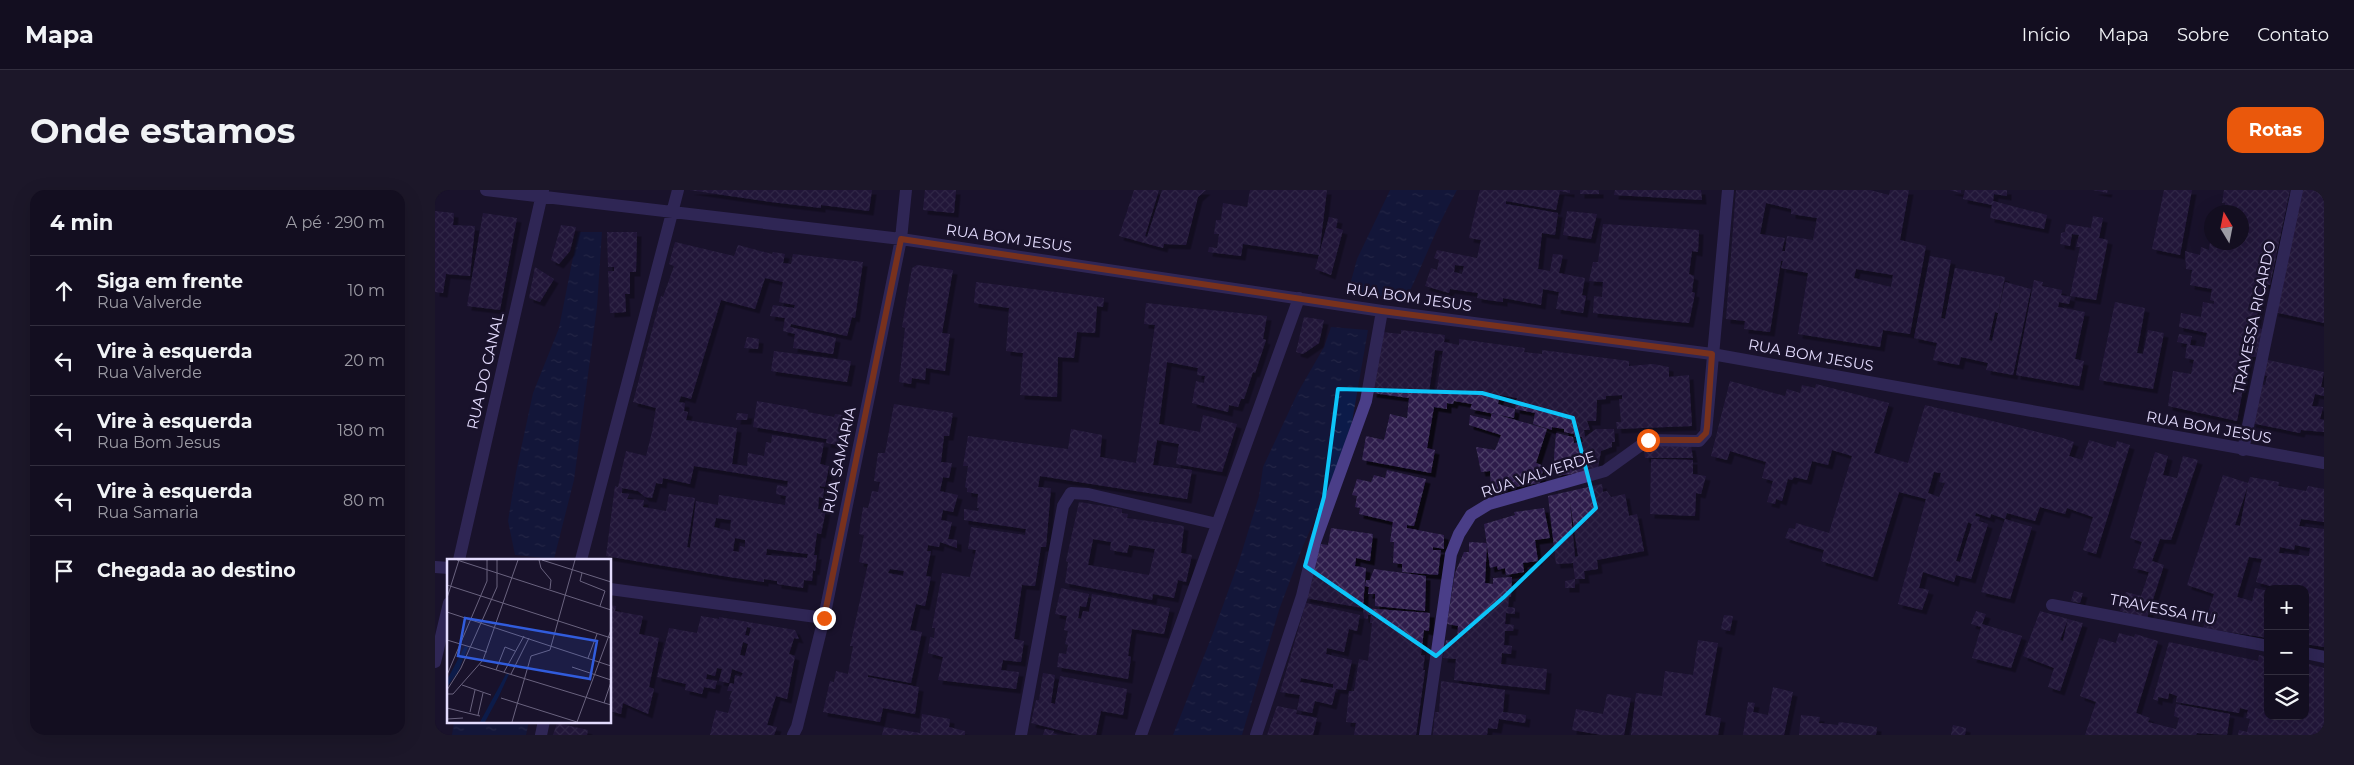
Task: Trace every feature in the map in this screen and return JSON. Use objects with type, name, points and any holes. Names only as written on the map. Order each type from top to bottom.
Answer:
[{"type":"street","name":"RUA BOM JESUS","points":[[486,190],[542,193],[673,212],[901,239],[1382,311],[1712,354],[2324,463]]},
{"type":"street","points":[[581,559],[678,190]]},
{"type":"street","name":"RUA SAMARIA","points":[[793,735],[824,618],[901,239],[906,190]]},
{"type":"street","name":"RUA VALVERDE","points":[[1425,735],[1451,554],[1459,534],[1468,520],[1489,504],[1605,470],[1648,440],[1699,440],[1703,438],[1707,427],[1712,354],[1729,190]]},
{"type":"street","name":"TRAVESSA RICARDO","points":[[2243,450],[2297,190]]},
{"type":"street","name":"RUA DO CANAL","points":[[459,559],[542,193]]},
{"type":"street","points":[[1141,735],[1299,298]]},
{"type":"street","points":[[1256,735],[1303,596],[1315,542],[1366,401],[1382,311]]},
{"type":"street","points":[[1021,735],[1063,506],[1071,493],[1088,494],[1217,524]]},
{"type":"street","points":[[611,589],[824,618]]},
{"type":"street","name":"TRAVESSA ITU","points":[[2051,605],[2264,645]]},
{"type":"street","points":[[435,662],[447,611]]},
{"type":"street","points":[[2309,654],[2324,657]]},
{"type":"street","points":[[541,735],[544,722]]},
{"type":"highlighted area","points":[[1338,389],[1482,393],[1573,418],[1596,508],[1504,597],[1436,656],[1305,566],[1324,497]]},
{"type":"water","points":[[1390,190],[1457,190],[1406,299],[1348,292],[1357,259]]},
{"type":"water","points":[[578,232],[602,232],[597,307],[574,480],[554,559],[515,555],[508,521],[516,472],[533,393],[559,328]]},
{"type":"water","points":[[1331,327],[1368,330],[1352,422],[1332,481],[1303,546],[1279,610],[1242,735],[1173,735],[1239,561],[1259,496],[1263,467],[1298,392],[1324,347]]},
{"type":"water","points":[[454,722],[529,722],[526,735],[452,735]]},
{"type":"building","points":[[689,190],[872,190],[869,211],[821,205],[821,208]]},
{"type":"building","points":[[925,190],[956,190],[954,213],[923,210]]},
{"type":"building","points":[[1134,190],[1159,190],[1145,236],[1147,237],[1162,190],[1206,190],[1198,197],[1186,245],[1164,244],[1163,248],[1119,236]]},
{"type":"building","points":[[1250,190],[1327,190],[1319,255],[1243,244],[1241,256],[1208,252],[1209,247],[1217,248],[1219,234],[1214,234],[1216,220],[1221,220],[1223,203],[1247,207]]},
{"type":"building","points":[[1480,190],[1570,190],[1570,193],[1560,191],[1556,210],[1506,201],[1506,204],[1558,213],[1555,235],[1542,233],[1538,269],[1550,271],[1553,254],[1563,255],[1559,273],[1585,278],[1582,295],[1586,296],[1583,313],[1556,309],[1559,292],[1543,289],[1541,305],[1503,298],[1503,302],[1487,300],[1477,298],[1478,293],[1450,289],[1449,293],[1425,286],[1431,268],[1437,270],[1439,260],[1434,258],[1437,250],[1477,258],[1481,240],[1469,238]],"holes":[[[1455,265],[1464,266],[1462,274],[1454,272]]]},
{"type":"building","points":[[1580,190],[1599,190],[1599,194],[1580,194]]},
{"type":"building","points":[[1615,190],[1701,190],[1702,200],[1614,195]]},
{"type":"building","points":[[1736,190],[1870,190],[1889,195],[1890,190],[1909,190],[1900,240],[1926,246],[1910,334],[1883,330],[1880,347],[1798,334],[1808,273],[1781,268],[1783,261],[1781,261],[1770,332],[1744,329],[1745,321],[1726,319]],"holes":[[[1766,203],[1791,209],[1791,214],[1817,218],[1813,240],[1787,236],[1785,251],[1782,251],[1785,238],[1760,234]],[[1856,269],[1893,275],[1891,287],[1854,278]]]},
{"type":"building","points":[[1949,190],[1961,190],[1961,193]]},
{"type":"building","points":[[1965,190],[2007,190],[2007,196],[1994,194],[1993,201],[2047,215],[2044,229],[1990,218],[1992,205],[1963,199]]},
{"type":"building","points":[[2093,190],[2108,190],[2107,193]]},
{"type":"building","points":[[2164,190],[2192,190],[2180,255],[2152,249]]},
{"type":"building","points":[[2224,190],[2290,190],[2270,285],[2263,284],[2255,327],[2262,329],[2256,357],[2249,356],[2237,421],[2168,406],[2173,371],[2191,374],[2194,360],[2185,358],[2187,344],[2177,342],[2179,334],[2192,336],[2190,345],[2204,347],[2207,333],[2179,327],[2181,313],[2201,317],[2203,302],[2214,304],[2214,301],[2210,300],[2212,289],[2190,285],[2192,270],[2186,269],[2185,251],[2200,255],[2201,247],[2204,250],[2249,250],[2249,205],[2225,205],[2225,203],[2222,203]]},
{"type":"building","points":[[2301,190],[2324,190],[2324,323],[2274,312]]},
{"type":"building","points":[[435,211],[454,213],[453,225],[475,226],[470,276],[446,274],[443,293],[435,292]]},
{"type":"building","points":[[1567,211],[1597,214],[1591,239],[1563,235]]},
{"type":"building","points":[[483,213],[517,218],[500,310],[467,306]]},
{"type":"building","points":[[2093,216],[2103,218],[2099,238],[2108,240],[2096,300],[2070,296],[2080,247],[2076,247],[2079,235],[2072,234],[2070,246],[2060,244],[2061,233],[2065,232],[2066,224],[2091,228]]},
{"type":"building","points":[[1329,217],[1338,219],[1336,228],[1343,230],[1331,275],[1315,269]]},
{"type":"building","points":[[1603,224],[1699,230],[1698,252],[1692,251],[1689,274],[1694,276],[1692,292],[1695,293],[1689,323],[1593,313],[1594,296],[1602,297],[1603,282],[1589,281],[1593,262],[1598,262]]},
{"type":"building","points":[[561,225],[576,227],[570,251],[559,264],[551,260]]},
{"type":"building","points":[[607,232],[637,232],[636,272],[630,272],[630,294],[625,294],[626,312],[610,313],[608,271],[614,271],[614,267],[608,267]]},
{"type":"building","points":[[675,242],[734,256],[738,245],[772,254],[773,252],[785,254],[783,263],[791,264],[793,254],[863,262],[855,318],[852,317],[847,336],[791,324],[790,327],[836,338],[833,354],[793,348],[795,334],[783,331],[785,318],[770,316],[773,305],[794,308],[795,305],[779,302],[783,282],[765,278],[755,309],[721,300],[691,399],[681,396],[679,402],[685,403],[684,411],[688,412],[686,420],[737,428],[732,464],[747,466],[748,453],[764,456],[766,442],[771,443],[772,435],[824,443],[820,464],[829,466],[825,487],[820,486],[820,488],[824,489],[823,498],[819,497],[818,509],[826,510],[821,534],[817,533],[814,555],[817,555],[815,571],[813,570],[812,581],[804,580],[803,588],[777,584],[777,581],[764,579],[764,582],[729,577],[606,556],[615,486],[618,487],[626,451],[646,456],[652,432],[656,408],[633,402],[661,296],[663,297],[674,266],[669,264]],"holes":[[[694,466],[788,481],[787,487],[777,485],[776,494],[786,496],[785,505],[719,495],[718,505],[696,501],[690,548],[687,547],[695,498],[669,494],[666,511],[643,507],[644,500],[627,499],[629,494],[622,493],[622,488],[638,491],[645,497],[652,498],[656,483],[662,484],[663,478],[690,484]],[[716,518],[731,520],[730,531],[714,527]],[[735,538],[745,540],[745,547],[740,546],[739,552],[733,551]],[[767,549],[808,554],[807,558],[766,555]]]},
{"type":"building","points":[[1930,256],[1951,260],[1941,318],[1945,319],[1955,268],[2005,277],[1998,313],[1995,312],[1989,340],[1992,341],[2005,282],[2031,289],[2013,375],[1986,370],[1988,363],[1961,357],[1959,365],[1933,360],[1937,343],[1914,338]]},
{"type":"building","points":[[917,265],[953,270],[942,333],[950,334],[945,371],[926,368],[925,380],[912,378],[911,384],[899,382],[905,328],[902,327],[912,268]]},
{"type":"building","points":[[535,267],[554,279],[540,302],[529,298]]},
{"type":"building","points":[[2034,280],[2043,282],[2042,286],[2062,290],[2061,295],[2071,297],[2069,304],[2059,302],[2058,307],[2085,312],[2075,359],[2084,361],[2079,386],[2016,375]]},
{"type":"building","points":[[976,282],[1104,298],[1103,307],[1097,306],[1095,333],[1077,332],[1074,358],[1058,357],[1057,397],[1020,395],[1023,353],[1006,351],[1009,308],[974,303]]},
{"type":"building","points":[[2115,302],[2145,308],[2137,353],[2143,354],[2148,330],[2164,333],[2153,389],[2099,380]]},
{"type":"building","points":[[1146,303],[1267,316],[1263,339],[1266,340],[1255,373],[1253,372],[1244,399],[1241,399],[1238,407],[1229,405],[1228,412],[1192,403],[1196,381],[1204,383],[1205,376],[1197,375],[1198,368],[1167,362],[1159,424],[1200,432],[1203,415],[1237,424],[1222,472],[1176,464],[1179,444],[1157,440],[1153,465],[1192,470],[1187,499],[1040,476],[1038,487],[1051,488],[1046,547],[1041,547],[1035,586],[1022,585],[1014,639],[1024,641],[1021,662],[1003,660],[1001,670],[1019,672],[1016,689],[938,680],[943,657],[928,653],[930,637],[934,638],[935,628],[932,628],[942,573],[970,577],[976,550],[968,549],[971,527],[1025,535],[1026,529],[964,520],[964,509],[978,511],[979,508],[977,508],[978,494],[967,492],[965,487],[968,466],[963,466],[968,436],[1068,449],[1071,429],[1102,435],[1100,457],[1136,463],[1155,325],[1144,324]]},
{"type":"building","points":[[1304,317],[1324,320],[1319,343],[1303,354],[1296,352]]},
{"type":"building","points":[[1401,330],[1445,335],[1444,342],[1459,345],[1459,339],[1525,348],[1524,352],[1542,354],[1542,350],[1629,361],[1629,366],[1653,364],[1669,367],[1669,377],[1689,375],[1692,426],[1617,429],[1616,422],[1621,422],[1619,399],[1622,399],[1622,395],[1606,396],[1606,399],[1597,400],[1596,421],[1587,421],[1590,430],[1584,430],[1585,437],[1596,429],[1614,429],[1615,442],[1612,442],[1612,447],[1601,451],[1598,467],[1593,471],[1556,476],[1554,457],[1556,433],[1573,437],[1574,443],[1583,442],[1582,437],[1574,437],[1574,434],[1564,432],[1564,429],[1552,427],[1552,430],[1533,424],[1535,413],[1515,409],[1514,418],[1470,409],[1472,404],[1454,401],[1453,404],[1447,403],[1447,409],[1434,407],[1427,448],[1435,450],[1431,473],[1362,460],[1366,436],[1384,440],[1390,414],[1407,418],[1409,398],[1372,393],[1382,332],[1401,334]],"holes":[[[1435,350],[1443,351],[1436,393],[1429,392]],[[1500,395],[1517,398],[1515,409],[1498,404]]]},
{"type":"building","points":[[747,337],[759,339],[758,349],[744,348]]},
{"type":"building","points":[[774,351],[851,361],[847,382],[771,371]]},
{"type":"building","points":[[2263,359],[2324,372],[2321,387],[2324,388],[2324,396],[2315,394],[2312,406],[2323,407],[2320,419],[2324,420],[2324,432],[2301,430],[2300,433],[2251,423],[2257,384],[2265,385],[2267,376],[2260,374]]},
{"type":"building","points":[[1730,381],[1785,396],[1787,389],[1800,393],[1802,385],[1815,388],[1816,384],[1889,403],[1874,453],[1908,463],[1925,405],[2063,438],[2074,442],[2069,456],[2082,460],[2089,440],[2115,448],[2117,441],[2130,445],[2096,554],[2083,550],[2093,517],[2067,508],[2065,514],[2040,507],[2035,521],[2007,513],[2005,519],[1991,514],[1990,518],[1976,513],[1975,516],[1980,517],[1979,521],[1988,524],[1971,579],[1956,575],[1954,582],[1923,572],[1919,588],[1929,590],[1922,610],[1898,604],[1926,499],[1899,492],[1873,577],[1821,561],[1824,550],[1785,538],[1789,528],[1795,529],[1796,523],[1829,533],[1852,456],[1832,450],[1828,465],[1812,461],[1807,480],[1794,477],[1792,480],[1788,479],[1782,501],[1776,499],[1775,504],[1767,502],[1773,481],[1762,478],[1766,462],[1730,451],[1727,460],[1711,456]],"holes":[[[1934,472],[1941,473],[1939,482],[1945,483],[1939,497],[1928,493]],[[1968,522],[1972,524],[1960,562],[1956,561]]]},
{"type":"building","points":[[757,401],[808,410],[808,412],[834,417],[835,414],[843,415],[838,445],[826,443],[827,439],[753,427]]},
{"type":"building","points":[[894,404],[953,413],[949,436],[944,436],[941,462],[952,463],[949,478],[943,477],[940,491],[958,495],[953,512],[943,510],[941,520],[952,522],[948,539],[957,540],[957,548],[940,542],[939,547],[928,545],[927,551],[931,551],[926,576],[931,577],[925,606],[916,604],[910,630],[922,632],[911,683],[868,675],[868,677],[919,687],[915,714],[883,708],[880,722],[823,712],[830,681],[834,682],[836,671],[848,674],[853,646],[850,646],[868,564],[859,562],[864,535],[859,534],[863,507],[868,508],[872,491],[878,492],[880,482],[874,481],[878,453],[885,453]],"holes":[[[890,569],[904,571],[903,576],[888,573]]]},
{"type":"building","points":[[737,413],[748,414],[747,420],[736,420]]},
{"type":"building","points":[[1492,413],[1547,429],[1536,463],[1544,466],[1540,483],[1491,491],[1490,471],[1481,472],[1476,447],[1495,450],[1501,435],[1469,425],[1470,415],[1490,420]]},
{"type":"building","points":[[1650,445],[1691,446],[1693,458],[1645,458],[1644,451],[1651,451]]},
{"type":"building","points":[[2155,452],[2168,456],[2163,475],[2177,478],[2183,456],[2198,460],[2171,540],[2160,539],[2152,561],[2164,565],[2147,618],[2120,611],[2126,592],[2141,596],[2149,572],[2133,568],[2142,542],[2130,538]]},
{"type":"building","points":[[1651,459],[1693,460],[1693,474],[1706,476],[1701,494],[1696,493],[1695,516],[1650,514]]},
{"type":"building","points":[[1387,470],[1426,479],[1414,526],[1407,525],[1407,528],[1444,535],[1444,549],[1433,547],[1433,550],[1441,550],[1438,575],[1402,572],[1402,564],[1393,563],[1394,542],[1390,542],[1393,522],[1359,514],[1360,508],[1355,507],[1357,496],[1352,495],[1357,479],[1371,482],[1374,475],[1385,478]]},
{"type":"building","points":[[2223,475],[2248,483],[2250,477],[2279,482],[2278,486],[2306,491],[2308,486],[2324,489],[2324,522],[2301,519],[2299,526],[2324,529],[2324,647],[2309,645],[2309,585],[2267,585],[2256,582],[2262,559],[2249,557],[2237,597],[2252,601],[2255,588],[2264,590],[2264,637],[2203,628],[2214,594],[2187,585]],"holes":[[[2248,485],[2240,526],[2235,525]],[[2295,545],[2310,548],[2309,556],[2279,553],[2280,547],[2294,550]]]},
{"type":"building","points":[[1602,484],[1603,492],[1607,491],[1611,497],[1625,494],[1629,516],[1637,514],[1644,551],[1597,560],[1598,569],[1584,571],[1585,579],[1575,579],[1573,563],[1556,564],[1548,496]],"holes":[[[1570,502],[1578,556],[1575,557]]]},
{"type":"building","points":[[1079,502],[1122,509],[1122,513],[1128,514],[1127,518],[1184,526],[1181,553],[1192,555],[1186,582],[1178,580],[1174,598],[1153,594],[1152,600],[1065,583],[1068,562],[1066,561]],"holes":[[[1093,539],[1111,542],[1110,550],[1127,553],[1129,545],[1155,549],[1149,575],[1088,565]]]},
{"type":"building","points":[[1544,508],[1550,538],[1535,540],[1538,561],[1523,563],[1524,572],[1506,575],[1505,568],[1498,570],[1497,566],[1490,568],[1484,524],[1515,515],[1514,512]]},
{"type":"building","points":[[2005,519],[2032,527],[2010,599],[1981,592]]},
{"type":"building","points":[[1331,528],[1373,534],[1370,561],[1356,558],[1355,566],[1366,568],[1363,608],[1305,598],[1321,544],[1328,545]]},
{"type":"building","points":[[1469,542],[1487,543],[1485,583],[1493,584],[1493,578],[1512,577],[1511,597],[1509,597],[1508,607],[1515,608],[1515,614],[1506,613],[1505,624],[1514,625],[1513,631],[1505,631],[1504,645],[1512,646],[1511,654],[1502,653],[1501,664],[1547,669],[1545,690],[1454,680],[1456,659],[1443,658],[1446,640],[1457,641],[1458,626],[1447,624],[1455,573],[1464,552],[1469,552]]},
{"type":"building","points":[[1374,569],[1426,576],[1425,611],[1375,606],[1375,594],[1368,594],[1369,587],[1365,586],[1366,580],[1370,580]]},
{"type":"building","points":[[1575,579],[1575,588],[1565,588],[1565,581]]},
{"type":"building","points":[[1061,588],[1089,594],[1086,607],[1080,606],[1078,618],[1081,619],[1083,611],[1089,612],[1092,594],[1170,608],[1164,634],[1132,629],[1128,656],[1131,657],[1128,679],[1057,667],[1059,653],[1066,654],[1068,645],[1065,644],[1068,631],[1064,630],[1067,616],[1055,614]]},
{"type":"building","points":[[2074,591],[2083,593],[2080,603],[2071,601]]},
{"type":"building","points":[[1306,603],[1360,615],[1357,631],[1349,629],[1344,652],[1327,648],[1326,654],[1352,660],[1346,690],[1336,689],[1332,705],[1315,701],[1312,713],[1297,710],[1300,695],[1280,692]],"holes":[[[1301,678],[1333,684],[1333,688],[1300,682]]]},
{"type":"building","points":[[611,605],[616,606],[615,611],[643,616],[639,634],[659,638],[649,687],[654,689],[648,714],[623,703],[621,714],[611,711]]},
{"type":"building","points":[[1363,608],[1430,613],[1429,631],[1424,630],[1421,655],[1425,655],[1423,670],[1425,670],[1416,735],[1354,735],[1356,723],[1346,722],[1349,691],[1354,691],[1359,659],[1368,661],[1372,623],[1370,623],[1371,615],[1368,615],[1368,619],[1364,618]]},
{"type":"building","points":[[1976,611],[1986,614],[1982,624],[2022,636],[2011,668],[1972,658],[1981,627],[1971,624]]},
{"type":"building","points":[[2040,611],[2083,623],[2060,691],[2048,687],[2054,668],[2023,656]],"holes":[[[2068,619],[2063,641],[2060,640]]]},
{"type":"building","points":[[1724,615],[1733,616],[1730,631],[1721,629]]},
{"type":"building","points":[[701,616],[719,619],[719,617],[795,630],[799,639],[794,638],[789,654],[795,656],[787,699],[776,696],[767,725],[777,727],[774,735],[710,735],[716,710],[728,713],[732,700],[729,699],[732,691],[727,691],[730,683],[734,684],[735,675],[741,677],[743,673],[732,669],[729,683],[719,681],[722,669],[717,668],[715,676],[707,674],[706,679],[717,681],[715,689],[704,687],[702,694],[685,690],[686,684],[657,677],[669,628],[697,633]],"holes":[[[747,627],[751,628],[749,636],[745,635]],[[743,642],[748,644],[745,656],[740,655]]]},
{"type":"building","points":[[2119,633],[2134,637],[2135,634],[2158,641],[2136,713],[2150,718],[2148,722],[2176,729],[2179,718],[2174,716],[2176,704],[2230,714],[2227,735],[2197,733],[2196,735],[2085,735],[2096,702],[2080,696],[2099,638],[2116,643]]},
{"type":"building","points":[[1698,640],[1718,643],[1705,715],[1721,718],[1718,735],[1631,735],[1636,693],[1662,696],[1665,671],[1693,675]]},
{"type":"building","points":[[2169,642],[2258,661],[2259,655],[2264,656],[2264,720],[2309,720],[2309,664],[2324,668],[2324,735],[2238,735],[2239,730],[2247,732],[2250,719],[2246,718],[2248,710],[2240,708],[2239,713],[2176,702],[2177,696],[2169,693],[2168,699],[2158,697],[2158,701],[2153,699]]},
{"type":"building","points":[[1043,673],[1055,675],[1051,703],[1055,704],[1060,676],[1127,689],[1123,715],[1101,711],[1096,735],[1079,735],[1031,723],[1036,700],[1039,700]]},
{"type":"building","points":[[1441,681],[1505,690],[1503,712],[1526,715],[1525,723],[1499,719],[1497,729],[1488,728],[1487,735],[1433,735],[1435,712],[1439,712]]},
{"type":"building","points":[[1773,687],[1793,692],[1784,735],[1743,735],[1748,702],[1755,703],[1753,712],[1768,715]]},
{"type":"building","points":[[1607,694],[1631,698],[1624,735],[1602,735],[1572,730],[1576,709],[1603,714]]},
{"type":"building","points":[[1277,706],[1297,710],[1296,714],[1317,718],[1313,735],[1267,735]]},
{"type":"building","points":[[922,714],[950,719],[949,727],[965,731],[965,735],[882,735],[884,727],[920,733]]},
{"type":"building","points":[[1801,715],[1820,717],[1819,723],[1838,725],[1839,722],[1877,727],[1876,735],[1799,735]]},
{"type":"building","points":[[557,723],[588,730],[587,735],[553,735]]},
{"type":"building","points":[[1953,725],[1966,728],[1965,735],[1951,735]]},
{"type":"building","points":[[1045,729],[1054,731],[1053,733],[1058,735],[1043,735]]},
{"type":"route","points":[[824,618],[901,239],[1382,311],[1712,354],[1707,427],[1703,438],[1699,440],[1648,440]]}]
